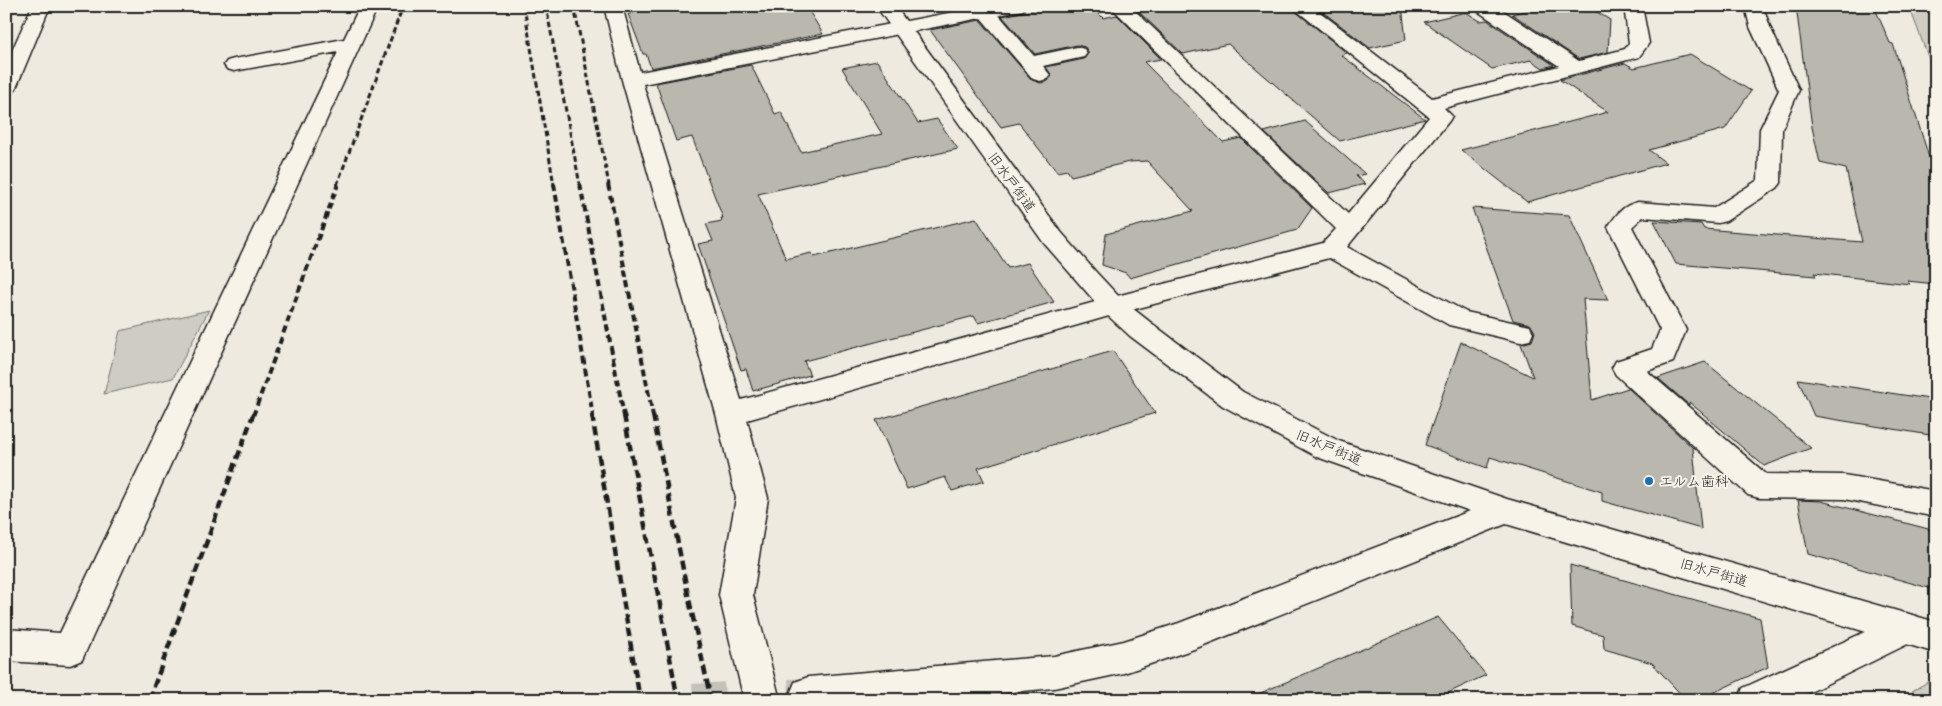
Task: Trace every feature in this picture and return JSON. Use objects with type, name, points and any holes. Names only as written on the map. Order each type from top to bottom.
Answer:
[{"type":"street","points":[[6,88],[40,6]]},
{"type":"street","points":[[6,645],[70,648],[369,6]]},
{"type":"street","points":[[613,6],[632,80],[731,414],[752,498],[736,595],[762,700]]},
{"type":"street","points":[[632,80],[893,17],[986,12],[1016,6]]},
{"type":"street","points":[[1119,6],[1350,229]]},
{"type":"street","points":[[731,414],[1113,306],[1332,249],[1441,116],[1300,6]]},
{"type":"street","points":[[1482,6],[1576,68]]},
{"type":"street","points":[[1427,106],[1632,53],[1639,43],[1633,6]]},
{"type":"street","points":[[1754,6],[1760,27],[1789,90],[1771,130],[1769,183],[1718,216],[1638,208],[1628,216],[1620,228],[1673,330],[1663,355],[1626,368],[1760,486],[1844,487],[1936,504]]},
{"type":"street","points":[[986,12],[1035,69],[1077,53]]},
{"type":"street","name":"旧水戸街道","points":[[893,17],[1052,238],[1113,306],[1233,399],[1328,449],[1505,512],[1921,633]]},
{"type":"street","points":[[234,65],[353,43]]},
{"type":"street","points":[[1332,249],[1458,319],[1520,333]]},
{"type":"street","points":[[808,694],[1054,672],[1124,657],[1191,634],[1505,512]]},
{"type":"street","points":[[1756,700],[1921,633]]},
{"type":"shaded area","points":[[1909,6],[1936,6],[1936,78]]},
{"type":"shaded area","points":[[209,310],[173,378],[104,394],[120,331]]},
{"type":"shaded area","points":[[1931,680],[1936,682],[1936,700],[1922,700],[1912,691]]},
{"type":"building","points":[[646,6],[806,6],[823,34],[651,68],[646,54],[643,54],[628,14],[647,10]]},
{"type":"building","points":[[1056,6],[1091,6],[1103,18],[1117,15],[1161,59],[1144,62],[1223,142],[1241,138],[1312,208],[1297,230],[1130,278],[1126,273],[1102,265],[1106,234],[1193,211],[1147,161],[1129,162],[1071,176],[1067,170],[1057,172],[1019,123],[1001,127],[930,30],[980,20],[1032,80],[1041,83],[1048,81],[1052,76],[1046,67],[1084,59],[1088,52],[1085,47],[1077,45],[1035,54],[1002,16]]},
{"type":"building","points":[[1161,6],[1289,6],[1347,53],[1341,55],[1425,119],[1340,141],[1228,44],[1183,54],[1138,11]]},
{"type":"building","points":[[1315,6],[1402,6],[1406,40],[1370,48]]},
{"type":"building","points":[[1547,6],[1587,6],[1610,20],[1608,52],[1579,59],[1512,14]]},
{"type":"building","points":[[1796,6],[1874,6],[1890,43],[1893,44],[1936,179],[1936,284],[1907,281],[1910,284],[1814,273],[1816,276],[1676,264],[1654,221],[1701,224],[1704,229],[1862,242],[1846,169],[1820,163],[1812,127]]},
{"type":"building","points":[[1466,12],[1480,21],[1487,20],[1554,65],[1543,68],[1531,60],[1492,69],[1424,22]]},
{"type":"building","points":[[1690,54],[1751,91],[1725,129],[1649,150],[1666,163],[1527,202],[1461,150],[1608,112],[1560,80],[1625,63],[1634,68]]},
{"type":"building","points":[[877,61],[918,123],[937,119],[958,149],[758,194],[786,259],[811,253],[814,257],[976,218],[1008,268],[1028,263],[1054,302],[978,323],[974,316],[804,361],[810,375],[753,391],[746,369],[741,370],[698,244],[713,241],[706,224],[722,221],[721,218],[723,218],[692,137],[676,141],[656,83],[751,65],[775,114],[781,112],[801,152],[882,134],[842,68]]},
{"type":"building","points":[[1305,121],[1365,174],[1356,176],[1365,184],[1329,193],[1264,132]]},
{"type":"building","points":[[1472,208],[1569,215],[1608,300],[1583,299],[1592,400],[1628,388],[1693,448],[1701,529],[1602,501],[1602,492],[1490,457],[1487,468],[1425,445],[1461,342],[1533,377],[1521,344],[1532,341],[1535,332],[1530,324],[1513,320]]},
{"type":"building","points":[[1113,351],[1155,413],[978,468],[984,481],[952,491],[945,477],[907,489],[876,420]]},
{"type":"building","points":[[1705,362],[1811,448],[1764,466],[1658,378]]},
{"type":"building","points":[[1798,379],[1936,400],[1936,436],[1814,416]]},
{"type":"building","points":[[1798,500],[1821,501],[1936,531],[1936,590],[1808,554]]},
{"type":"building","points":[[1570,565],[1760,618],[1768,667],[1698,700],[1686,700],[1652,663],[1604,649],[1603,635],[1572,626]]},
{"type":"building","points":[[1438,617],[1486,675],[1433,700],[1244,700]]},
{"type":"tunnel","points":[[693,700],[808,694]]},
{"type":"railway","points":[[337,185],[403,6]]},
{"type":"railway","points":[[524,6],[554,185]]},
{"type":"railway","points":[[546,6],[580,185]]},
{"type":"railway","points":[[574,6],[609,185]]},
{"type":"railway","points":[[253,416],[338,184]]},
{"type":"railway","points":[[554,184],[593,416]]},
{"type":"railway","points":[[580,184],[624,416]]},
{"type":"railway","points":[[608,184],[653,416]]},
{"type":"railway","points":[[149,700],[253,415]]},
{"type":"railway","points":[[592,415],[640,700]]},
{"type":"railway","points":[[624,415],[678,700]]},
{"type":"railway","points":[[653,415],[687,590],[711,700]]},
{"type":"place","name":"エルム歯科","points":[[1649,481]]}]
